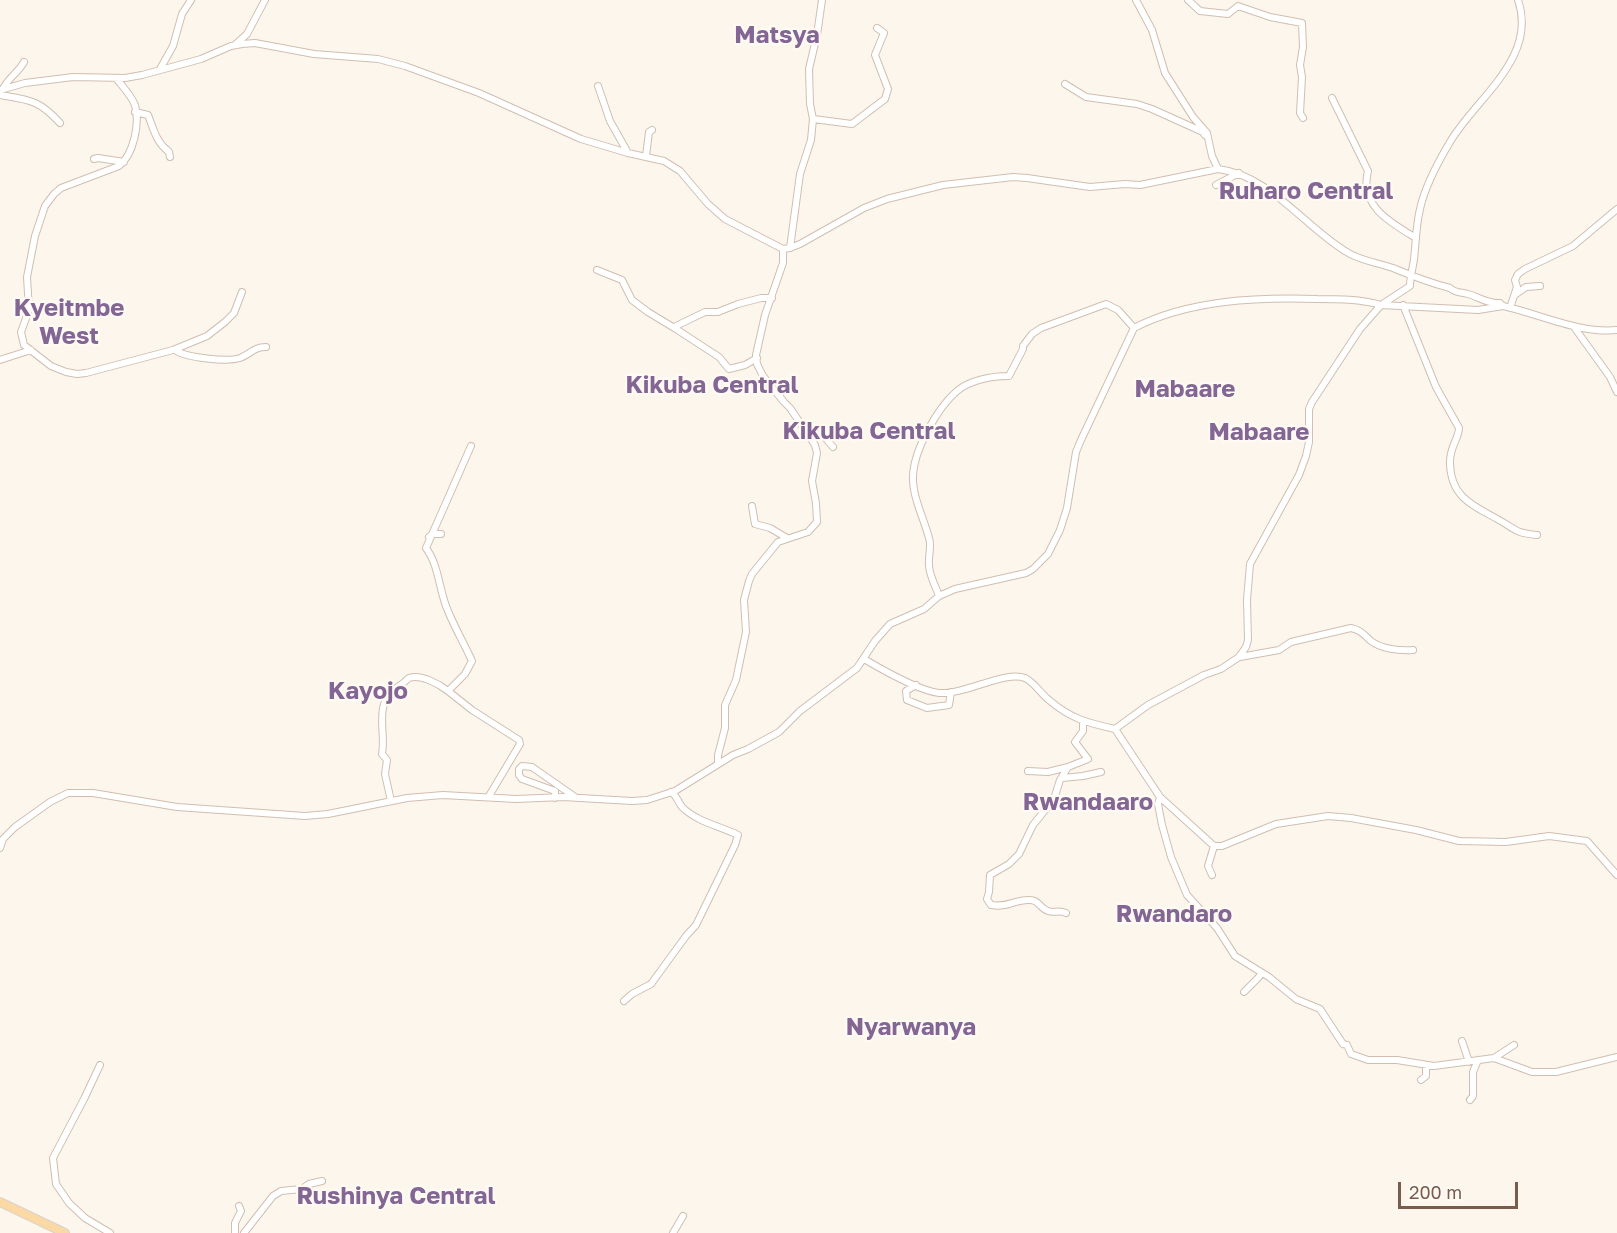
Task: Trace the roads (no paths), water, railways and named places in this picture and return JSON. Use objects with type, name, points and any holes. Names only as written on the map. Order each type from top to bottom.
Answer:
[{"type":"main road","points":[[0,1202],[66,1233]]},
{"type":"street","points":[[160,69],[173,46],[182,14],[191,0]]},
{"type":"street","points":[[236,45],[247,34],[265,0]]},
{"type":"street","points":[[718,763],[725,728],[725,705],[736,681],[746,632],[744,600],[749,581],[775,545],[787,538],[808,532],[817,522],[812,481],[817,453],[809,436],[790,408],[763,376],[757,364],[756,350],[783,263],[796,212],[798,183],[811,140],[813,119],[809,69],[822,0]]},
{"type":"street","points":[[1136,0],[1156,39],[1165,73],[1193,117],[1207,133],[1218,169]]},
{"type":"street","points":[[1188,0],[1192,6],[1202,12],[1230,14],[1238,6],[1270,17],[1302,23],[1304,47],[1300,65],[1302,77],[1300,113],[1303,118]]},
{"type":"street","points":[[1239,657],[1248,640],[1247,600],[1250,564],[1299,475],[1309,442],[1309,409],[1360,329],[1381,304],[1410,286],[1420,208],[1429,184],[1458,129],[1502,76],[1515,53],[1522,21],[1518,0]]},
{"type":"street","points":[[813,119],[852,124],[885,99],[888,88],[875,55],[884,33],[877,28]]},
{"type":"street","points":[[1,91],[43,80],[142,75],[201,59],[236,45],[255,43],[314,54],[367,57],[405,66],[488,96],[581,139],[664,161],[680,171],[708,204],[725,219],[786,249]]},
{"type":"street","points":[[1,91],[24,62]]},
{"type":"street","points":[[23,354],[24,345],[21,332],[29,310],[27,277],[34,236],[45,206],[61,188],[111,170],[124,162],[135,140],[135,112],[131,99],[116,78]]},
{"type":"street","points":[[1065,84],[1086,97],[1137,104],[1175,118],[1203,132],[1210,146]]},
{"type":"street","points":[[598,86],[610,121],[628,153]]},
{"type":"street","points":[[1,91],[42,105],[60,123]]},
{"type":"street","points":[[1332,98],[1368,171],[1365,183],[1373,204],[1385,220],[1416,238]]},
{"type":"street","points":[[135,112],[148,115],[156,138],[161,146],[170,152],[170,157]]},
{"type":"street","points":[[646,156],[649,132],[652,130]]},
{"type":"street","points":[[94,159],[124,162]]},
{"type":"street","points":[[786,249],[887,198],[942,185],[1013,177],[1090,187],[1140,185],[1218,169],[1240,173],[1275,196],[1345,252],[1361,260],[1393,268],[1486,302],[1500,303],[1574,327],[1605,331],[1617,330]]},
{"type":"street","points":[[1216,184],[1240,173]]},
{"type":"street","points":[[1516,294],[1515,280],[1520,272],[1573,246],[1617,209]]},
{"type":"street","points":[[597,270],[622,280],[632,300],[719,357],[729,369],[747,364],[757,358]]},
{"type":"street","points":[[0,848],[3,839],[15,827],[50,802],[68,793],[93,794],[177,807],[292,816],[328,814],[391,801],[442,795],[633,801],[647,800],[671,792],[684,787],[718,763],[779,732],[800,711],[857,668],[875,641],[890,624],[924,609],[939,596],[963,586],[1026,573],[1048,554],[1060,530],[1067,508],[1076,452],[1134,328],[1163,315],[1240,300],[1339,299],[1478,310],[1507,307],[1516,294],[1526,287],[1540,286]]},
{"type":"street","points":[[24,345],[51,366],[77,374],[131,363],[175,350],[207,336],[234,314],[242,292]]},
{"type":"street","points":[[676,329],[676,326],[705,312],[718,312],[761,298],[772,298]]},
{"type":"street","points":[[939,596],[928,568],[930,540],[921,519],[913,477],[918,448],[944,406],[958,390],[987,377],[1009,376],[1023,346],[1032,334],[1041,328],[1106,304],[1118,310],[1134,328]]},
{"type":"street","points":[[1403,305],[1436,387],[1459,428],[1450,454],[1450,471],[1456,487],[1473,507],[1521,533],[1537,535]]},
{"type":"street","points":[[1574,327],[1610,376],[1617,392]]},
{"type":"street","points":[[175,350],[181,355],[206,359],[239,359],[257,347],[266,347]]},
{"type":"street","points":[[0,360],[31,350]]},
{"type":"street","points":[[809,436],[822,434],[833,447]]},
{"type":"street","points":[[448,691],[465,674],[472,661],[447,609],[432,556],[426,548],[471,446]]},
{"type":"street","points":[[752,506],[755,524],[770,528],[787,538]]},
{"type":"street","points":[[429,538],[433,534],[441,534]]},
{"type":"street","points":[[1115,729],[1148,705],[1204,675],[1221,669],[1239,657],[1279,650],[1291,642],[1351,628],[1360,630],[1372,642],[1380,646],[1413,650]]},
{"type":"street","points":[[864,659],[892,675],[939,693],[966,690],[1015,676],[1027,678],[1058,707],[1083,722],[1115,729],[1160,797],[1214,846],[1222,846],[1276,824],[1333,816],[1416,830],[1460,841],[1506,842],[1549,836],[1587,841],[1617,875]]},
{"type":"street","points":[[391,801],[386,774],[387,760],[382,754],[384,747],[382,716],[392,689],[408,679],[418,677],[441,686],[471,710],[519,740],[520,744],[515,754],[489,796]]},
{"type":"street","points":[[916,684],[906,691],[907,700],[927,708],[949,705],[951,692]]},
{"type":"street","points":[[1028,771],[1048,772],[1088,759],[1075,742],[1083,731],[1083,722]]},
{"type":"street","points":[[555,798],[555,791],[522,779],[519,769],[522,766],[532,767],[577,798]]},
{"type":"street","points":[[1066,913],[1048,911],[1033,900],[1000,907],[991,905],[987,899],[990,892],[990,876],[1017,857],[1033,825],[1054,799],[1068,767]]},
{"type":"street","points":[[1062,778],[1101,772]]},
{"type":"street","points":[[624,1001],[651,984],[696,925],[709,903],[738,835],[693,814],[681,806],[677,796],[671,792]]},
{"type":"street","points":[[1160,797],[1158,804],[1162,825],[1175,867],[1187,895],[1217,928],[1235,956],[1261,972],[1296,999],[1320,1009],[1344,1044],[1347,1045],[1351,1054],[1368,1060],[1397,1060],[1434,1066],[1494,1058],[1514,1045]]},
{"type":"street","points":[[1212,875],[1208,866],[1214,846]]},
{"type":"street","points":[[1244,992],[1261,972]]},
{"type":"street","points":[[1462,1041],[1469,1062]]},
{"type":"street","points":[[1494,1058],[1532,1071],[1556,1072],[1617,1057]]},
{"type":"street","points":[[1470,1100],[1473,1096],[1473,1072],[1478,1060]]},
{"type":"street","points":[[100,1065],[53,1158],[56,1184],[69,1203],[85,1218],[110,1233]]},
{"type":"street","points":[[1421,1080],[1426,1076],[1426,1065]]},
{"type":"street","points":[[244,1233],[273,1196],[281,1191],[302,1189],[309,1184],[322,1181]]},
{"type":"street","points":[[235,1233],[235,1223],[241,1211],[239,1206]]},
{"type":"street","points":[[673,1233],[683,1216]]},
{"type":"district","name":"Matsya","points":[[777,35]]},
{"type":"district","name":"Ruharo Central","points":[[1306,191]]},
{"type":"district","name":"Kyeitmbe West","points":[[69,322]]},
{"type":"district","name":"Kikuba Central","points":[[712,385]]},
{"type":"district","name":"Mabaare","points":[[1185,389]]},
{"type":"district","name":"Kikuba Central","points":[[869,431]]},
{"type":"district","name":"Mabaare","points":[[1259,432]]},
{"type":"district","name":"Kayojo","points":[[368,691]]},
{"type":"district","name":"Rwandaaro","points":[[1088,802]]},
{"type":"district","name":"Rwandaro","points":[[1174,914]]},
{"type":"district","name":"Nyarwanya","points":[[911,1027]]},
{"type":"district","name":"Rushinya Central","points":[[396,1196]]}]
